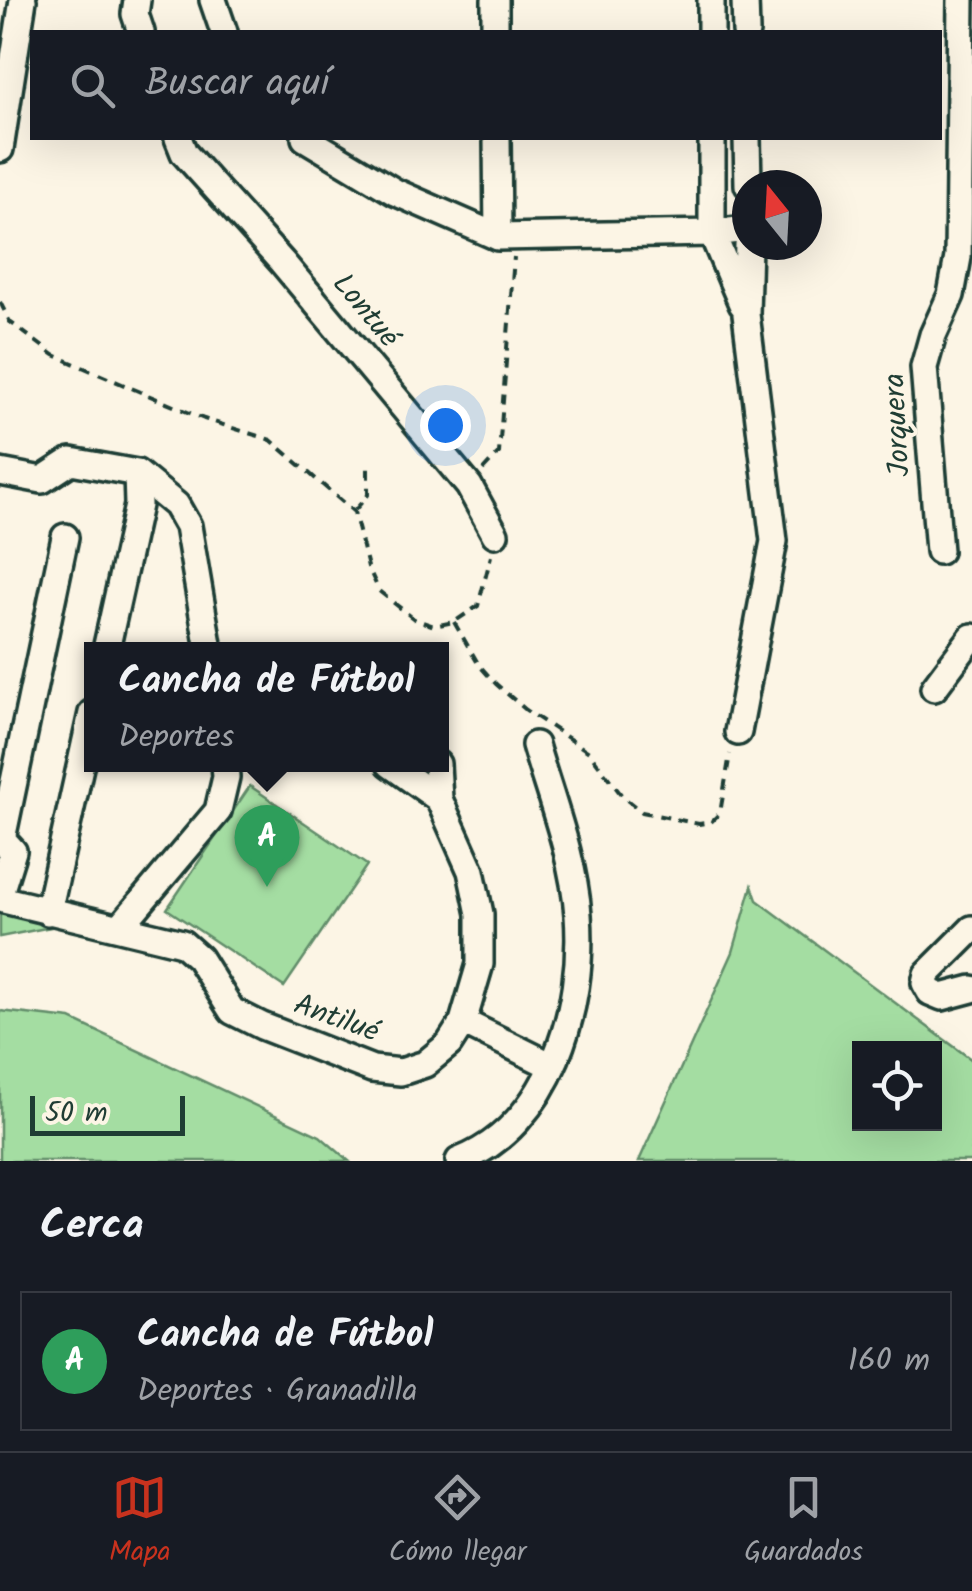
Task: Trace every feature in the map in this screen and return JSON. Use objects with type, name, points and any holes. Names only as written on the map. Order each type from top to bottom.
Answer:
[{"type":"street","points":[[0,149],[24,0]]},
{"type":"street","points":[[137,0],[135,14],[140,30]]},
{"type":"street","points":[[212,0],[223,30]]},
{"type":"street","points":[[495,0],[495,30]]},
{"type":"street","points":[[711,0],[711,30]]},
{"type":"street","points":[[745,0],[746,30]]},
{"type":"street","name":"Jorquera","points":[[940,551],[924,368],[933,334],[952,295],[958,257],[961,0]]},
{"type":"street","name":"Lontué","points":[[179,140],[184,153],[282,262],[469,486],[494,534]]},
{"type":"street","points":[[308,140],[395,192],[507,237],[732,231]]},
{"type":"street","points":[[497,140],[507,237]]},
{"type":"street","points":[[712,140],[712,233],[746,314]]},
{"type":"street","points":[[747,140],[748,170]]},
{"type":"street","points":[[738,732],[774,541],[746,314],[748,260]]},
{"type":"street","points":[[0,472],[42,480],[72,462],[137,472],[176,504],[188,526],[208,642]]},
{"type":"street","points":[[108,642],[138,504],[137,472]]},
{"type":"street","points":[[0,896],[13,852],[2,839],[64,538]]},
{"type":"street","points":[[934,688],[972,637]]},
{"type":"street","points":[[459,1161],[501,1139],[528,1108],[552,1066],[569,1014],[579,956],[578,912],[564,840],[535,745]]},
{"type":"street","points":[[48,912],[84,750]]},
{"type":"street","points":[[120,927],[218,811],[226,772]]},
{"type":"street","points":[[401,772],[440,800]]},
{"type":"street","name":"Antilué","points":[[0,896],[48,912],[182,943],[198,958],[232,1011],[372,1069],[401,1072],[425,1064],[448,1044],[462,1022],[480,964],[480,914],[470,871],[440,800],[438,772]]},
{"type":"street","points":[[972,929],[928,974],[925,983],[930,992],[942,997],[972,989]]},
{"type":"street","points":[[462,1022],[552,1066]]},
{"type":"path","points":[[469,486],[499,453],[507,237]]},
{"type":"path","points":[[0,302],[10,322],[54,355],[204,419],[272,440],[354,512],[368,567],[379,591],[414,619],[434,626],[454,622],[478,606],[494,534]]},
{"type":"path","points":[[354,512],[368,495],[368,465]]},
{"type":"path","points":[[454,622],[472,654],[496,684],[526,710],[589,752],[623,797],[642,812],[699,824],[716,818],[738,732]]},
{"type":"green space","points":[[250,786],[367,865],[284,987],[167,909]]},
{"type":"green space","points":[[752,886],[757,900],[972,1060],[972,1161],[639,1161],[733,952]]},
{"type":"green space","points":[[0,909],[61,925],[0,937]]},
{"type":"green space","points":[[0,1011],[71,1019],[320,1136],[349,1161],[0,1161]]},
{"type":"place","name":"Cancha de Fútbol","points":[[267,887]]}]
